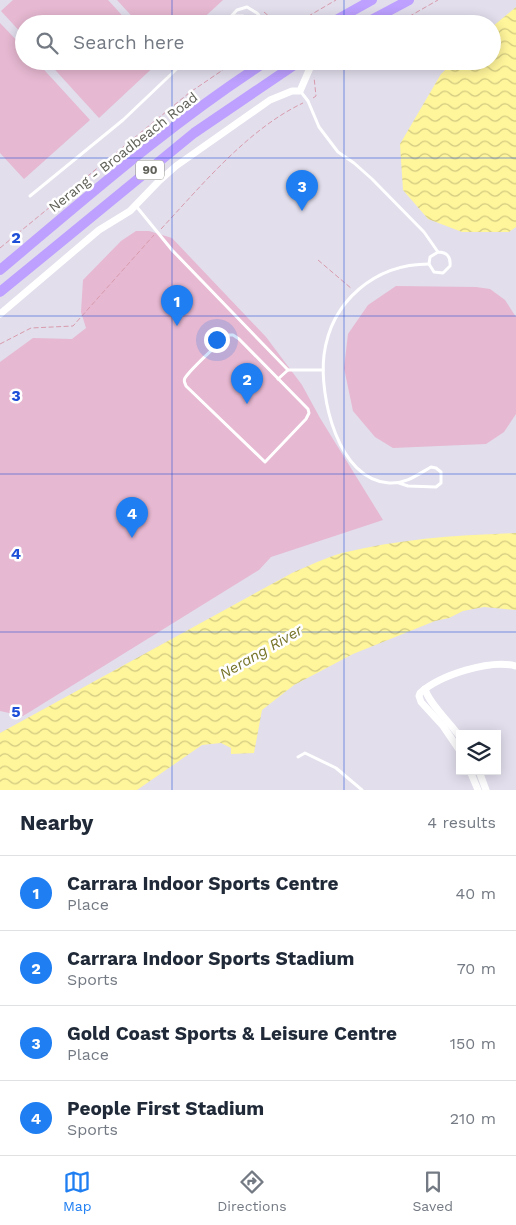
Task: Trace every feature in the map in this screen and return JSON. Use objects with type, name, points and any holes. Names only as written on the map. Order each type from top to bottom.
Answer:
[{"type":"main road","points":[[345,15],[372,0]]},
{"type":"main road","points":[[381,15],[409,0]]},
{"type":"main road","name":"Nerang - Broadbeach Road","points":[[2,266],[155,140],[254,70]]},
{"type":"main road","name":"Nerang - Broadbeach Road","points":[[0,292],[194,133],[287,70]]},
{"type":"street","points":[[0,314],[100,230],[124,216],[176,166],[270,100],[287,92],[300,90],[309,70]]},
{"type":"street","points":[[455,735],[420,700],[419,694],[436,682],[480,666],[499,663],[516,666]]},
{"type":"street","points":[[476,775],[478,790]]},
{"type":"street","points":[[477,775],[486,790]]},
{"type":"lane","points":[[233,15],[237,10],[247,7],[259,15]]},
{"type":"lane","points":[[30,196],[123,120],[176,70]]},
{"type":"lane","points":[[300,90],[308,101],[319,128],[338,152],[372,179],[424,232],[438,252]]},
{"type":"lane","points":[[136,205],[172,250],[288,370]]},
{"type":"lane","points":[[438,252],[445,253],[451,262],[448,269],[443,273],[431,270],[429,264],[430,257],[438,252]]},
{"type":"lane","points":[[399,483],[431,467],[441,472],[440,483],[436,487],[378,481],[367,477],[358,470],[332,427],[323,370],[324,356],[331,330],[343,307],[356,292],[371,279],[392,269],[416,264],[429,264]]},
{"type":"lane","points":[[233,335],[278,379],[306,406],[309,413],[306,419],[265,462],[186,386],[185,378],[226,336],[233,335]]},
{"type":"lane","points":[[278,379],[288,370],[323,370]]},
{"type":"lane","points":[[298,757],[305,753],[336,768],[362,790]]},
{"type":"path","points":[[310,15],[336,0]]},
{"type":"path","points":[[412,15],[438,0]]},
{"type":"path","points":[[264,12],[268,15]]},
{"type":"path","points":[[0,248],[189,93],[223,70]]},
{"type":"path","points":[[0,344],[31,328],[73,326],[158,231],[237,149],[290,110],[316,96],[314,74],[317,70]]},
{"type":"path","points":[[318,260],[356,292]]},
{"type":"shaded area","points":[[13,0],[108,0],[122,15],[15,15],[15,26],[1,11]]},
{"type":"shaded area","points":[[117,0],[223,0],[207,15],[131,15]]},
{"type":"shaded area","points":[[0,23],[15,39],[15,70],[44,70],[90,120],[24,179],[0,153]]},
{"type":"shaded area","points":[[55,70],[150,70],[99,118]]},
{"type":"shaded area","points":[[136,231],[149,231],[172,238],[266,337],[302,385],[320,418],[383,520],[271,557],[259,570],[23,716],[0,711],[0,362],[33,338],[72,339],[86,328],[81,312],[83,280],[121,241]]},
{"type":"shaded area","points":[[396,286],[476,287],[490,289],[505,300],[516,317],[516,414],[504,432],[486,444],[393,448],[375,437],[353,411],[344,368],[348,334],[368,305]]},
{"type":"water","points":[[516,7],[516,227],[509,232],[462,232],[428,219],[403,190],[400,144],[441,74],[445,70],[501,70],[501,20]]},
{"type":"water","name":"Nerang River","points":[[516,533],[516,610],[484,607],[463,611],[353,654],[294,685],[262,710],[254,753],[231,754],[231,748],[221,743],[202,745],[137,790],[0,790],[0,733],[292,573],[342,553],[385,544],[450,537]]},
{"type":"place","name":"Gold Coast Sports & Leisure Centre","points":[[302,211]]},
{"type":"place","name":"Carrara Indoor Sports Centre","points":[[177,326]]},
{"type":"place","name":"Carrara Indoor Sports Stadium","points":[[247,404]]},
{"type":"place","name":"People First Stadium","points":[[132,538]]}]
